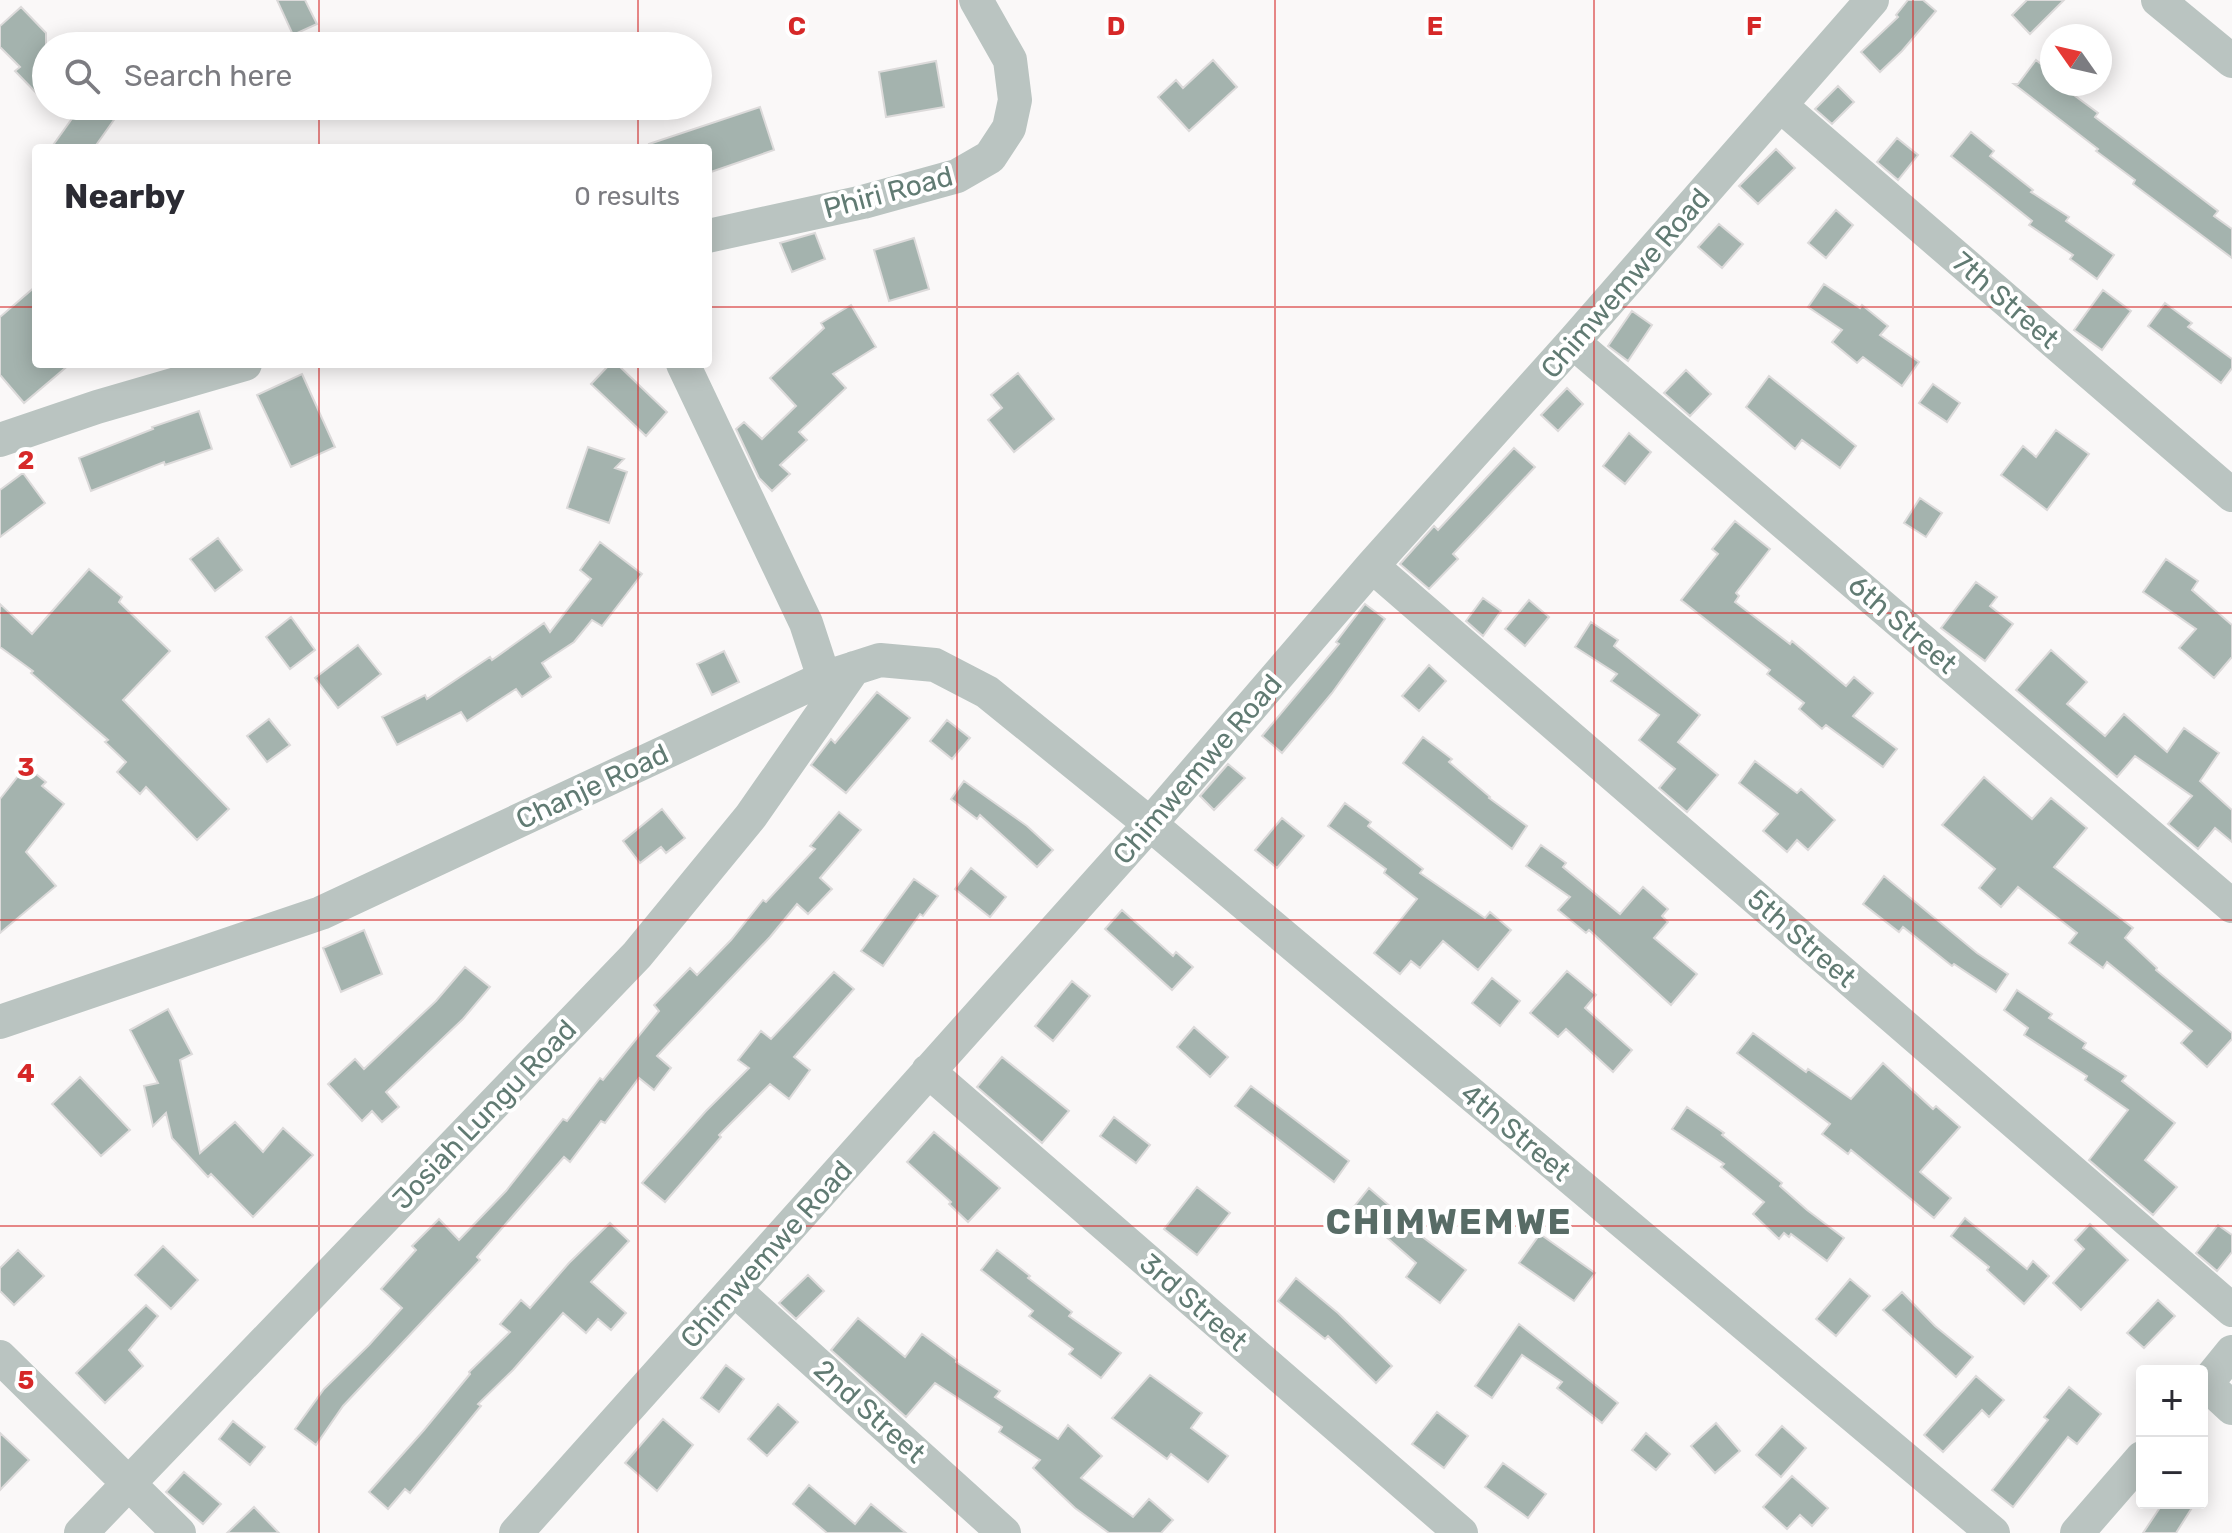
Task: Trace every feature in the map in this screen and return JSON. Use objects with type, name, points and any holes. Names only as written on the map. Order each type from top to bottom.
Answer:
[{"type":"street","name":"Phiri Road","points":[[712,235],[863,202],[957,176],[990,157],[1009,128],[1015,100],[1010,60],[976,0]]},
{"type":"street","name":"Chimwemwe Road","points":[[522,1531],[1150,824],[1372,566],[1872,0]]},
{"type":"street","points":[[2162,1],[2232,61]]},
{"type":"street","name":"7th Street","points":[[1780,105],[2232,495]]},
{"type":"street","name":"6th Street","points":[[1573,342],[2232,906]]},
{"type":"street","points":[[0,440],[97,407],[231,368]]},
{"type":"street","points":[[685,368],[806,623],[839,673]]},
{"type":"street","name":"5th Street","points":[[1372,566],[2232,1310]]},
{"type":"street","name":"Chanje Road","points":[[0,1022],[321,913],[839,673],[880,660],[935,665],[987,692],[1150,824]]},
{"type":"street","name":"Josiah Lungu Road","points":[[81,1533],[637,955],[751,816],[839,673]]},
{"type":"street","name":"4th Street","points":[[1150,824],[1993,1533]]},
{"type":"street","name":"3rd Street","points":[[928,1071],[1461,1533]]},
{"type":"street","name":"2nd Street","points":[[735,1290],[1004,1533]]},
{"type":"street","points":[[2208,1381],[2232,1352]]},
{"type":"street","points":[[0,1357],[179,1533]]},
{"type":"street","points":[[2208,1389],[2232,1408]]},
{"type":"street","points":[[2077,1533],[2136,1465]]},
{"type":"building","points":[[277,0],[305,0],[317,24],[292,32]]},
{"type":"building","points":[[1908,0],[1923,0],[1936,11],[1880,72],[1861,52],[1898,17],[1896,15]]},
{"type":"building","points":[[2027,0],[2064,0],[2030,34],[2012,15]]},
{"type":"building","points":[[21,7],[45,32],[32,32],[32,89],[15,71],[20,67],[0,47],[0,26]]},
{"type":"building","points":[[1213,60],[1237,87],[1189,131],[1158,97],[1176,80],[1183,88]]},
{"type":"building","points":[[2036,60],[2040,63],[2040,96],[2075,96],[2098,113],[2095,117],[2218,211],[2214,216],[2232,229],[2232,258],[2133,184],[2135,180],[2014,84],[2018,84]]},
{"type":"building","points":[[936,61],[944,107],[886,117],[879,72]]},
{"type":"building","points":[[1838,86],[1854,102],[1832,124],[1815,109]]},
{"type":"building","points":[[760,107],[774,150],[712,172],[712,144],[649,144]]},
{"type":"building","points":[[71,120],[114,120],[97,144],[54,144]]},
{"type":"building","points":[[1971,132],[1994,151],[1990,156],[2033,190],[2031,192],[2069,217],[2066,221],[2114,255],[2097,279],[2070,259],[2073,255],[2029,225],[2032,221],[1951,156]]},
{"type":"building","points":[[1897,138],[1918,155],[1898,180],[1877,162]]},
{"type":"building","points":[[1776,149],[1795,168],[1758,204],[1739,186]]},
{"type":"building","points":[[1836,210],[1853,225],[1826,258],[1808,243]]},
{"type":"building","points":[[1719,224],[1743,244],[1722,268],[1698,247]]},
{"type":"building","points":[[815,233],[825,259],[792,272],[780,243]]},
{"type":"building","points":[[914,238],[929,289],[889,301],[874,250]]},
{"type":"building","points":[[1824,284],[1860,308],[1862,305],[1888,326],[1880,335],[1919,362],[1902,386],[1863,357],[1857,363],[1832,342],[1842,330],[1808,307]]},
{"type":"building","points":[[32,289],[32,368],[65,368],[24,403],[0,375],[0,317]]},
{"type":"building","points":[[2103,290],[2131,311],[2102,350],[2074,330]]},
{"type":"building","points":[[2165,303],[2192,323],[2188,327],[2232,359],[2232,368],[2221,383],[2148,326]]},
{"type":"building","points":[[851,305],[876,347],[833,374],[846,388],[799,432],[807,440],[780,465],[790,474],[772,491],[759,478],[736,429],[744,422],[762,439],[796,406],[770,378],[824,328],[821,323]]},
{"type":"building","points":[[1632,311],[1652,325],[1628,361],[1608,346]]},
{"type":"building","points":[[606,368],[621,368],[667,412],[646,436],[591,384]]},
{"type":"building","points":[[1686,370],[1711,394],[1690,416],[1664,393]]},
{"type":"building","points":[[1018,373],[1054,419],[1014,452],[988,420],[1002,408],[991,395]]},
{"type":"building","points":[[302,374],[335,447],[291,467],[257,395]]},
{"type":"building","points":[[1769,376],[1856,446],[1840,468],[1802,440],[1795,449],[1746,407]]},
{"type":"building","points":[[1933,384],[1960,403],[1947,422],[1919,403]]},
{"type":"building","points":[[1567,388],[1583,404],[1558,431],[1541,415]]},
{"type":"building","points":[[199,411],[212,449],[165,465],[164,462],[91,491],[79,458]]},
{"type":"building","points":[[2056,430],[2089,454],[2047,510],[2001,475],[2023,446],[2036,457]]},
{"type":"building","points":[[1629,433],[1651,452],[1625,484],[1603,466]]},
{"type":"building","points":[[588,447],[624,459],[615,468],[627,472],[609,523],[567,508]]},
{"type":"building","points":[[1514,448],[1535,467],[1453,554],[1458,559],[1429,589],[1400,564],[1434,526],[1438,530]]},
{"type":"building","points":[[23,473],[45,503],[0,537],[0,490]]},
{"type":"building","points":[[1920,498],[1942,513],[1926,537],[1904,523]]},
{"type":"building","points":[[1735,521],[1770,549],[1736,593],[1739,596],[1735,602],[1790,644],[1792,641],[1846,686],[1854,677],[1873,693],[1853,716],[1897,749],[1883,767],[1826,725],[1822,729],[1799,709],[1804,703],[1767,674],[1770,670],[1681,600],[1718,554],[1712,549]]},
{"type":"building","points":[[218,538],[242,570],[215,591],[190,559]]},
{"type":"building","points":[[600,542],[642,574],[602,626],[592,620],[574,642],[542,663],[551,677],[522,697],[516,689],[467,721],[461,712],[397,745],[382,717],[425,695],[427,699],[490,657],[492,660],[544,623],[550,632],[591,579],[580,570]]},
{"type":"building","points":[[2166,559],[2198,581],[2192,590],[2232,625],[2232,657],[2214,678],[2179,648],[2196,629],[2143,592]]},
{"type":"building","points":[[89,569],[122,597],[119,602],[170,651],[123,700],[229,809],[197,840],[146,787],[140,794],[117,772],[126,762],[105,742],[108,740],[31,673],[33,671],[0,647],[0,604],[32,634]]},
{"type":"building","points":[[1976,582],[1997,597],[1990,606],[2013,624],[1985,661],[1941,628]]},
{"type":"building","points":[[1483,598],[1501,611],[1483,636],[1466,621]]},
{"type":"building","points":[[1529,600],[1549,617],[1525,646],[1505,629]]},
{"type":"building","points":[[1365,604],[1385,619],[1332,693],[1282,753],[1262,736],[1339,644],[1336,642]]},
{"type":"building","points":[[291,617],[315,650],[290,669],[266,637]]},
{"type":"building","points":[[1591,622],[1618,640],[1614,646],[1700,715],[1678,742],[1718,775],[1687,812],[1659,788],[1675,769],[1639,740],[1659,715],[1611,681],[1617,674],[1575,647]]},
{"type":"building","points":[[358,645],[381,674],[338,708],[315,678]]},
{"type":"building","points":[[2051,650],[2087,682],[2067,704],[2105,736],[2124,714],[2167,752],[2184,728],[2219,753],[2200,781],[2232,810],[2232,842],[2215,828],[2198,849],[2168,824],[2192,796],[2135,756],[2117,777],[2016,690]]},
{"type":"building","points":[[724,651],[739,682],[712,695],[697,664]]},
{"type":"building","points":[[1429,665],[1446,681],[1419,711],[1402,696]]},
{"type":"building","points":[[877,692],[910,718],[846,793],[811,765],[831,739],[835,743]]},
{"type":"building","points":[[269,719],[290,745],[267,762],[247,736]]},
{"type":"building","points":[[947,720],[970,738],[952,759],[930,741]]},
{"type":"building","points":[[1423,737],[1452,759],[1449,762],[1489,798],[1527,826],[1512,849],[1403,763]]},
{"type":"building","points":[[1755,761],[1797,793],[1801,789],[1835,820],[1808,850],[1797,840],[1787,852],[1763,831],[1778,814],[1739,783]]},
{"type":"building","points":[[1228,764],[1245,778],[1214,810],[1200,796]]},
{"type":"building","points":[[26,766],[46,782],[42,786],[64,804],[26,852],[56,886],[0,933],[0,799]]},
{"type":"building","points":[[1984,777],[2032,819],[2051,798],[2087,828],[2054,867],[2133,928],[2125,938],[2156,970],[2232,1033],[2232,1039],[2207,1067],[2181,1043],[2192,1031],[2107,962],[2103,968],[2069,943],[2077,933],[2018,887],[2001,907],[1979,888],[1995,869],[1942,825]]},
{"type":"building","points":[[964,781],[1027,826],[1053,850],[1037,867],[980,815],[977,819],[951,799]]},
{"type":"building","points":[[1345,803],[1371,822],[1368,826],[1423,869],[1420,873],[1485,918],[1490,912],[1511,930],[1478,970],[1443,941],[1420,968],[1411,961],[1400,974],[1374,953],[1417,899],[1384,873],[1386,869],[1328,826]]},
{"type":"building","points":[[662,809],[685,838],[666,853],[661,847],[640,863],[623,841]]},
{"type":"building","points":[[839,812],[861,830],[820,878],[832,889],[808,914],[797,904],[770,937],[657,1056],[671,1068],[654,1090],[639,1078],[570,1162],[564,1157],[477,1257],[480,1260],[343,1406],[316,1445],[295,1429],[324,1389],[402,1308],[381,1289],[416,1250],[412,1246],[439,1219],[459,1240],[506,1191],[563,1119],[567,1121],[600,1078],[603,1080],[659,1011],[654,1005],[690,968],[697,975],[731,940],[763,900],[766,902],[815,849],[810,846]]},
{"type":"building","points":[[1282,818],[1304,836],[1277,868],[1255,850]]},
{"type":"building","points":[[1541,845],[1566,863],[1563,867],[1620,914],[1643,887],[1668,909],[1662,916],[1668,922],[1654,938],[1697,974],[1671,1005],[1589,930],[1586,933],[1558,910],[1570,897],[1526,866]]},
{"type":"building","points":[[971,868],[1006,897],[990,917],[955,889]]},
{"type":"building","points":[[1884,876],[1977,953],[2008,974],[1996,992],[1954,964],[1952,966],[1903,927],[1899,932],[1863,904]]},
{"type":"building","points":[[914,879],[938,896],[923,916],[920,914],[883,966],[861,951]]},
{"type":"building","points":[[1122,910],[1173,956],[1176,952],[1193,967],[1172,990],[1105,929]]},
{"type":"building","points":[[364,930],[382,974],[341,992],[323,948]]},
{"type":"building","points":[[465,967],[490,987],[463,1019],[386,1092],[399,1107],[382,1122],[372,1111],[362,1121],[328,1084],[355,1059],[364,1069],[436,1001]]},
{"type":"building","points":[[1567,971],[1596,995],[1585,1008],[1632,1050],[1613,1072],[1566,1029],[1558,1037],[1530,1013]]},
{"type":"building","points":[[834,972],[854,989],[794,1057],[810,1070],[789,1099],[770,1084],[719,1135],[721,1137],[665,1202],[642,1183],[749,1068],[738,1060],[761,1031],[771,1039]]},
{"type":"building","points":[[1492,978],[1520,1001],[1500,1026],[1472,1003]]},
{"type":"building","points":[[1072,981],[1090,996],[1053,1041],[1035,1026]]},
{"type":"building","points":[[2017,990],[2052,1014],[2049,1018],[2086,1043],[2083,1048],[2126,1076],[2122,1081],[2175,1123],[2145,1160],[2177,1187],[2153,1215],[2089,1160],[2128,1110],[2085,1080],[2087,1076],[2024,1035],[2028,1028],[2004,1010]]},
{"type":"building","points":[[168,1009],[192,1054],[180,1060],[200,1153],[235,1122],[263,1152],[283,1128],[313,1155],[253,1217],[211,1174],[208,1177],[172,1138],[166,1113],[153,1126],[144,1086],[158,1083],[130,1030]]},
{"type":"building","points":[[1194,1027],[1228,1057],[1210,1077],[1177,1047]]},
{"type":"building","points":[[1753,1033],[1806,1072],[1808,1069],[1851,1099],[1883,1063],[1933,1109],[1936,1106],[1960,1127],[1920,1172],[1951,1198],[1934,1218],[1851,1150],[1848,1154],[1822,1134],[1830,1124],[1737,1053]]},
{"type":"building","points":[[1002,1057],[1069,1111],[1042,1143],[977,1087]]},
{"type":"building","points":[[80,1077],[130,1130],[101,1156],[52,1104]]},
{"type":"building","points":[[1251,1086],[1349,1161],[1334,1182],[1235,1106]]},
{"type":"building","points":[[1687,1107],[1724,1133],[1722,1135],[1782,1183],[1780,1186],[1807,1210],[1844,1238],[1827,1261],[1791,1234],[1789,1237],[1784,1233],[1779,1239],[1753,1214],[1764,1202],[1721,1167],[1724,1164],[1672,1129]]},
{"type":"building","points":[[1114,1117],[1150,1145],[1136,1163],[1100,1136]]},
{"type":"building","points":[[934,1132],[1000,1188],[968,1222],[907,1162]]},
{"type":"building","points":[[1197,1187],[1230,1213],[1197,1255],[1164,1229]]},
{"type":"building","points":[[1369,1188],[1414,1227],[1412,1229],[1466,1270],[1440,1303],[1406,1277],[1416,1263],[1353,1208]]},
{"type":"building","points":[[1965,1218],[2027,1269],[2033,1261],[2049,1276],[2024,1304],[1987,1270],[1989,1267],[1951,1236]]},
{"type":"building","points":[[610,1223],[629,1241],[591,1282],[626,1313],[611,1330],[598,1319],[586,1333],[563,1313],[478,1404],[481,1406],[410,1493],[405,1489],[388,1509],[369,1492],[424,1430],[469,1372],[510,1332],[500,1324],[521,1300],[530,1308],[569,1263]]},
{"type":"building","points":[[2090,1224],[2128,1260],[2081,1310],[2053,1283],[2084,1249],[2075,1240]]},
{"type":"building","points":[[2218,1225],[2232,1235],[2232,1252],[2217,1271],[2196,1253]]},
{"type":"building","points":[[1540,1234],[1595,1273],[1574,1301],[1519,1263]]},
{"type":"building","points":[[163,1246],[198,1280],[171,1309],[135,1275]]},
{"type":"building","points":[[18,1250],[44,1276],[14,1305],[0,1291],[0,1268]]},
{"type":"building","points":[[997,1250],[1072,1312],[1069,1316],[1121,1353],[1101,1378],[1069,1354],[1073,1349],[1029,1316],[1033,1311],[981,1270]]},
{"type":"building","points":[[808,1275],[824,1291],[796,1319],[779,1303]]},
{"type":"building","points":[[1296,1278],[1338,1313],[1392,1366],[1376,1383],[1328,1336],[1325,1339],[1278,1301]]},
{"type":"building","points":[[1850,1279],[1870,1296],[1836,1336],[1816,1319]]},
{"type":"building","points":[[1902,1292],[1935,1326],[1973,1357],[1956,1377],[1883,1310]]},
{"type":"building","points":[[2158,1300],[2175,1316],[2144,1348],[2127,1333]]},
{"type":"building","points":[[146,1305],[158,1316],[129,1350],[143,1366],[105,1403],[76,1373]]},
{"type":"building","points":[[858,1318],[905,1357],[922,1334],[956,1362],[1000,1391],[995,1397],[1058,1439],[1068,1425],[1102,1456],[1081,1478],[1133,1517],[1149,1499],[1173,1520],[1161,1533],[1109,1533],[1075,1508],[1033,1468],[1040,1460],[999,1432],[1002,1427],[935,1383],[906,1417],[831,1350]]},
{"type":"building","points":[[1519,1324],[1618,1403],[1602,1423],[1557,1388],[1562,1382],[1522,1355],[1492,1398],[1475,1386]]},
{"type":"building","points":[[726,1365],[744,1379],[719,1412],[701,1398]]},
{"type":"building","points":[[1150,1375],[1202,1413],[1191,1428],[1228,1456],[1208,1482],[1171,1454],[1167,1459],[1112,1418]]},
{"type":"building","points":[[1976,1376],[2004,1400],[1989,1417],[1982,1410],[1943,1452],[1924,1435]]},
{"type":"building","points":[[2069,1387],[2101,1414],[2077,1444],[2068,1437],[2013,1507],[1992,1490],[2048,1420],[2044,1417]]},
{"type":"building","points":[[778,1404],[798,1422],[767,1456],[748,1439]]},
{"type":"building","points":[[1437,1412],[1468,1436],[1444,1468],[1412,1444]]},
{"type":"building","points":[[663,1419],[693,1445],[657,1491],[625,1463]]},
{"type":"building","points":[[233,1421],[265,1447],[250,1465],[219,1439]]},
{"type":"building","points":[[1716,1423],[1740,1451],[1715,1473],[1691,1446]]},
{"type":"building","points":[[1782,1426],[1806,1448],[1781,1477],[1756,1455]]},
{"type":"building","points":[[0,1433],[29,1460],[0,1490]]},
{"type":"building","points":[[1646,1433],[1670,1454],[1656,1470],[1632,1450]]},
{"type":"building","points":[[1503,1463],[1546,1494],[1528,1518],[1485,1487]]},
{"type":"building","points":[[184,1472],[221,1504],[203,1524],[166,1492]]},
{"type":"building","points":[[1792,1476],[1828,1508],[1812,1526],[1800,1515],[1787,1529],[1763,1507]]},
{"type":"building","points":[[809,1485],[855,1524],[871,1504],[906,1533],[827,1533],[793,1504]]},
{"type":"building","points":[[254,1507],[279,1533],[227,1533]]},
{"type":"building","points":[[2159,1509],[2191,1509],[2176,1533],[2143,1533]]},
{"type":"district","name":"CHIMWEMWE","points":[[1449,1221]]}]
